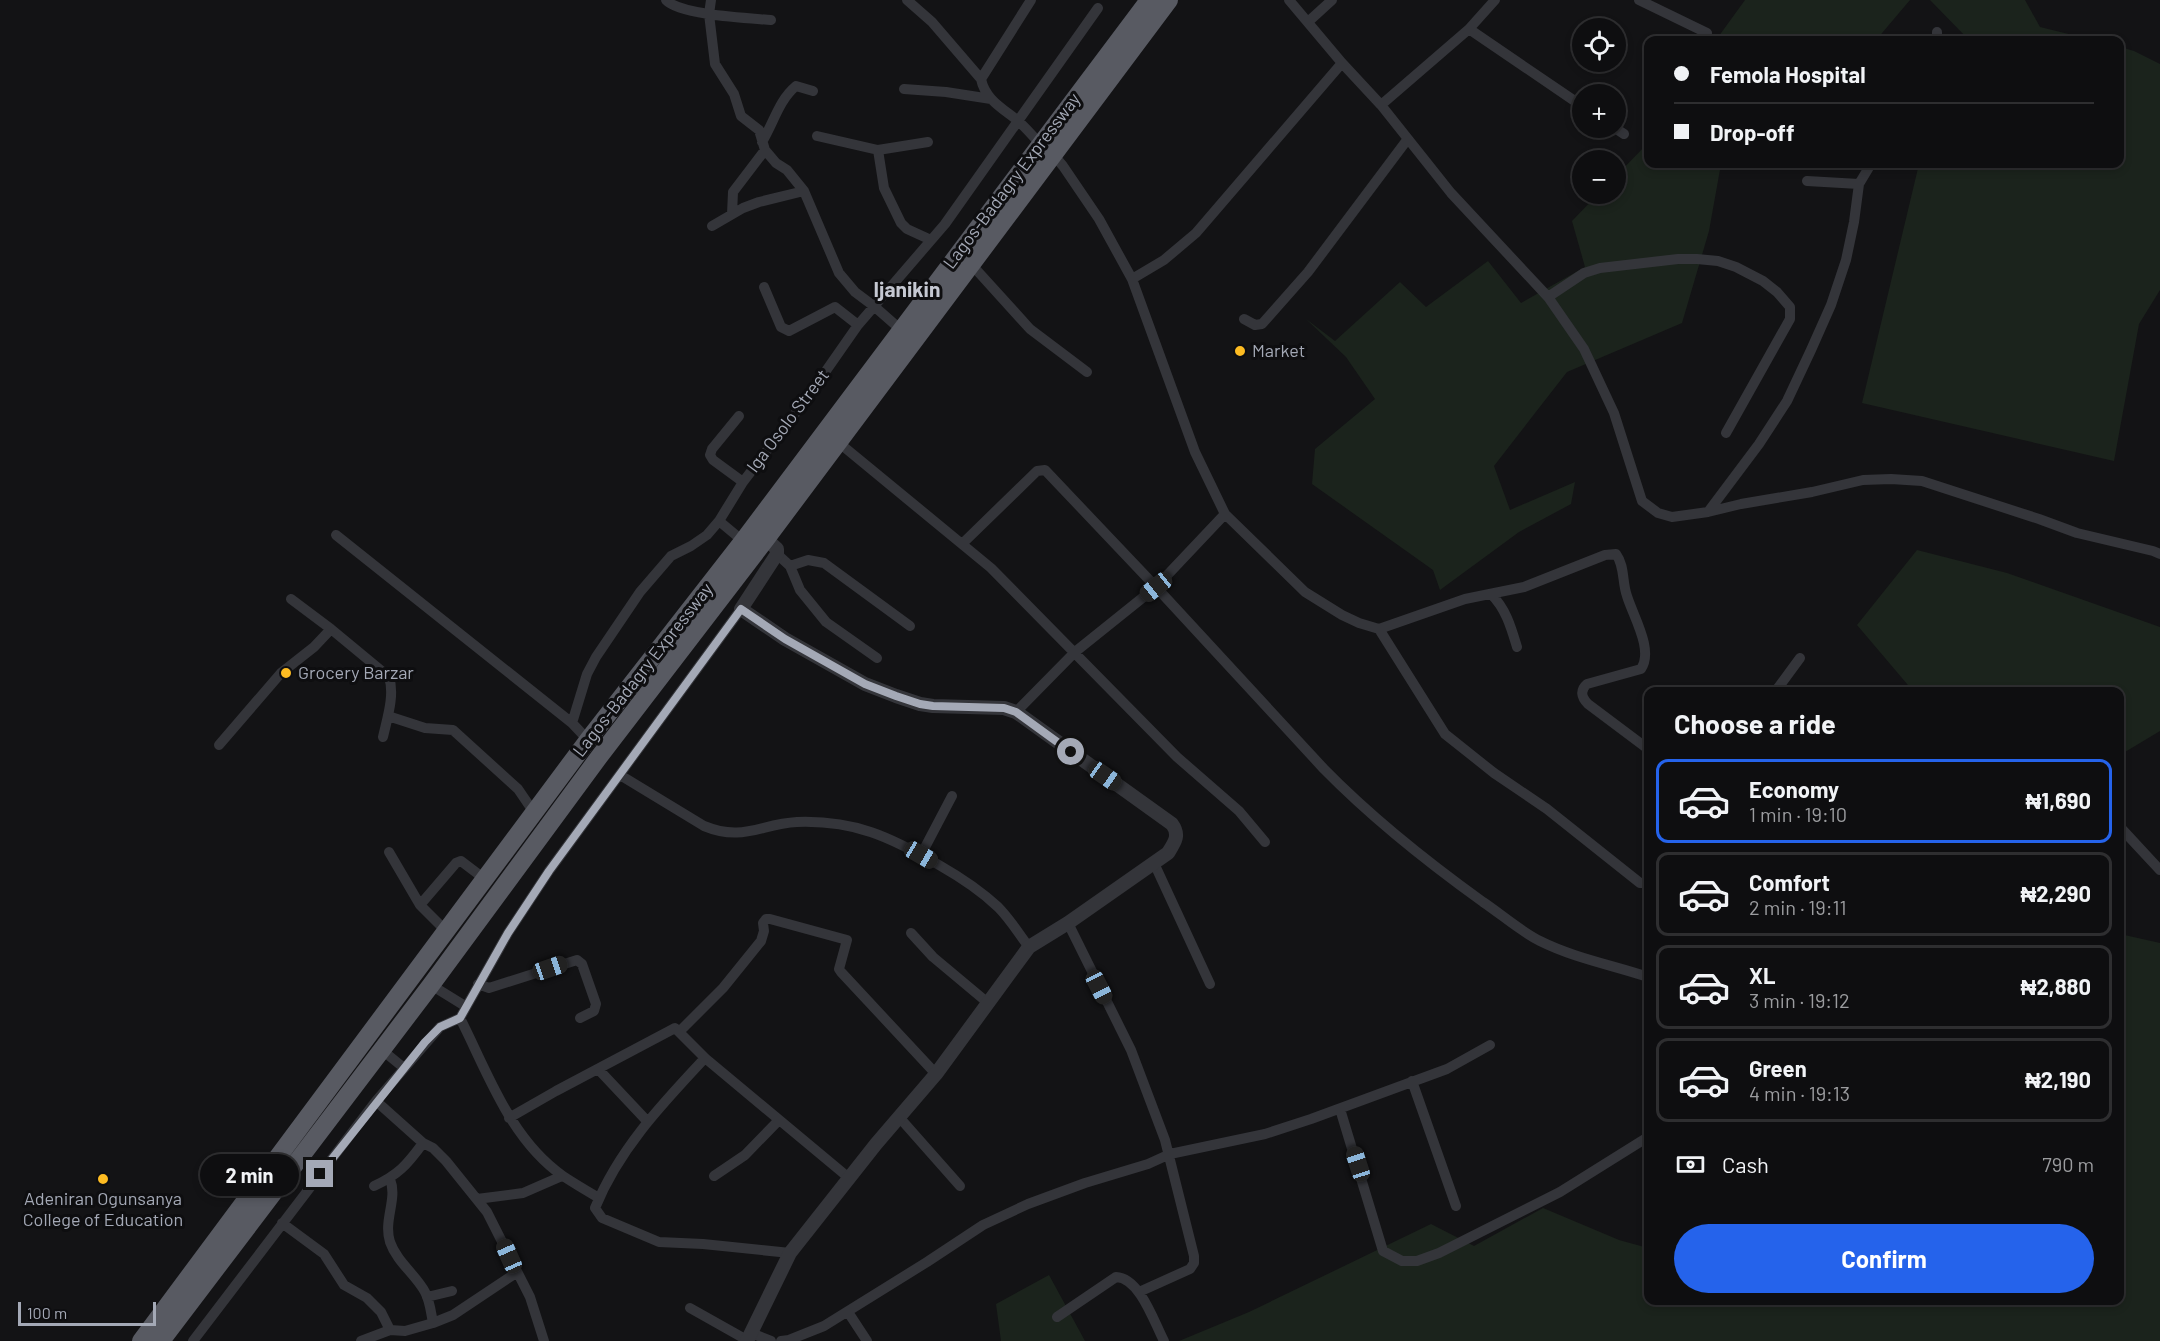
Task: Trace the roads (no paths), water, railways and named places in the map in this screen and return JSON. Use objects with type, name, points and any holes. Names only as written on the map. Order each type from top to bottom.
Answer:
[{"type":"highway","name":"Lagos-Badagry Expressway","points":[[161,1341],[972,265],[1047,149],[1149,0]]},
{"type":"highway","name":"Lagos-Badagry Expressway","points":[[141,1341],[588,740],[743,541],[900,329],[1168,0]]},
{"type":"street","points":[[666,0],[672,6],[709,14],[771,20]]},
{"type":"street","points":[[711,0],[709,14],[715,64],[734,94],[741,116],[759,130],[764,146],[776,163],[787,170],[804,191],[839,273],[855,292],[900,329]]},
{"type":"street","points":[[981,79],[1031,0]]},
{"type":"street","points":[[1290,0],[1342,63],[1381,105],[1451,192],[1548,297],[1584,349],[1614,413],[1642,501],[1658,513],[1672,517],[1708,512],[1863,480],[1922,481],[2077,533],[2158,550]]},
{"type":"street","points":[[1309,21],[1332,0]]},
{"type":"street","points":[[1381,105],[1468,29],[1494,0]]},
{"type":"street","points":[[1639,0],[1707,33]]},
{"type":"street","points":[[911,1],[981,79],[983,88],[991,99],[1019,122],[1063,166],[1100,219],[1132,279],[1195,452],[1225,514],[1305,592],[1351,619],[1379,629],[1445,734],[1494,773],[1547,809],[1640,883],[1644,883]]},
{"type":"street","name":"Iga Osolo Street","points":[[572,723],[586,674],[640,591],[671,556],[699,540],[719,521],[743,482],[807,398],[858,325],[876,307],[931,240],[1019,122],[1098,8]]},
{"type":"street","points":[[1468,29],[1572,99]]},
{"type":"street","points":[[1132,279],[1164,260],[1196,233],[1342,63]]},
{"type":"street","points":[[732,214],[733,192],[764,146],[782,99],[796,86],[813,91]]},
{"type":"street","points":[[904,89],[946,92],[991,99]]},
{"type":"street","points":[[817,136],[878,150],[928,141]]},
{"type":"street","points":[[1244,319],[1255,325],[1262,324],[1308,272],[1407,140]]},
{"type":"street","points":[[878,150],[884,188],[901,223],[907,229],[931,240]]},
{"type":"street","points":[[1708,512],[1759,444],[1787,401],[1811,350],[1831,305],[1846,260],[1859,184],[1869,168]]},
{"type":"street","points":[[1807,181],[1859,184]]},
{"type":"street","points":[[712,226],[759,202],[804,191]]},
{"type":"street","points":[[1548,297],[1584,273],[1600,268],[1678,259],[1718,261],[1763,281],[1790,307],[1790,319],[1726,433]]},
{"type":"street","points":[[972,265],[1030,329],[1087,372]]},
{"type":"street","points":[[764,287],[781,327],[789,331],[835,308],[858,325]]},
{"type":"street","points":[[739,416],[712,449],[710,456],[743,482]]},
{"type":"street","points":[[838,442],[991,568],[1178,757],[1239,811],[1265,842]]},
{"type":"street","points":[[962,544],[1036,471],[1045,470],[1352,798],[1417,854],[1537,940],[1566,952],[1644,976]]},
{"type":"street","points":[[1016,712],[1075,651],[1156,587],[1225,514]]},
{"type":"street","points":[[719,521],[743,541]]},
{"type":"street","points":[[336,535],[572,723],[588,740]]},
{"type":"street","points":[[193,1341],[376,1101],[440,1027],[460,1018],[478,984],[549,871],[741,609],[777,554],[774,544],[766,539]]},
{"type":"street","points":[[1379,629],[1465,599],[1524,587],[1610,553],[1618,556],[1626,594],[1642,634],[1645,652],[1643,666],[1641,669],[1587,684],[1582,687],[1582,693],[1583,699],[1588,704],[1644,746]]},
{"type":"street","points":[[777,554],[790,566],[800,590],[826,622],[877,658]]},
{"type":"street","points":[[790,566],[808,560],[824,563],[910,626]]},
{"type":"street","points":[[1491,594],[1500,602],[1517,647]]},
{"type":"street","points":[[291,599],[332,629],[389,677],[391,684],[388,716],[383,737]]},
{"type":"street","points":[[741,609],[785,639],[855,678],[896,696],[926,705],[1004,708],[1016,712],[1172,824],[1176,830],[1176,840],[1168,853],[1068,923],[1029,947],[936,1074],[790,1253],[748,1338]]},
{"type":"street","points":[[219,745],[281,673],[314,647],[332,629]]},
{"type":"street","points":[[1779,687],[1800,658]]},
{"type":"street","points":[[388,716],[425,728],[453,730],[518,789],[535,814]]},
{"type":"street","points":[[620,775],[704,826],[718,832],[735,834],[793,822],[819,822],[847,825],[880,834],[964,880],[1000,909],[1029,947]]},
{"type":"street","points":[[921,855],[952,796]]},
{"type":"street","points":[[2124,831],[2158,864]]},
{"type":"street","points":[[389,852],[420,905],[446,931]]},
{"type":"street","points":[[420,905],[456,863],[461,861],[486,880]]},
{"type":"street","points":[[1154,863],[1210,984]]},
{"type":"street","points":[[680,1031],[723,988],[760,941],[764,923],[770,918],[847,940],[839,969],[936,1074]]},
{"type":"street","points":[[1068,923],[1131,1050],[1170,1154],[1194,1263],[1190,1269],[1139,1292]]},
{"type":"street","points":[[911,933],[933,957],[988,1003]]},
{"type":"street","points":[[478,984],[489,988],[577,960],[582,964],[596,1004],[594,1011],[580,1018]]},
{"type":"street","points":[[431,985],[465,1006]]},
{"type":"street","points":[[460,1018],[509,1118],[539,1155],[562,1176],[599,1198]]},
{"type":"street","points":[[509,1118],[675,1028],[705,1058],[849,1179]]},
{"type":"street","points":[[781,1341],[806,1334],[848,1312],[1006,1213],[1085,1183],[1148,1164],[1170,1154],[1265,1134],[1340,1109],[1412,1081],[1448,1070],[1490,1044]]},
{"type":"street","points":[[382,1050],[404,1068]]},
{"type":"street","points":[[705,1058],[647,1121],[613,1170],[595,1208],[602,1218],[652,1240],[790,1253]]},
{"type":"street","points":[[599,1070],[647,1121]]},
{"type":"street","points":[[1412,1081],[1456,1206]]},
{"type":"street","points":[[376,1101],[447,1161],[494,1223],[516,1273],[530,1297],[544,1341]]},
{"type":"street","points":[[1340,1109],[1383,1251],[1402,1261],[1417,1261],[1439,1253],[1560,1192],[1644,1140]]},
{"type":"street","points":[[899,1117],[960,1186]]},
{"type":"street","points":[[714,1176],[745,1155],[779,1120]]},
{"type":"street","points":[[374,1186],[390,1179],[407,1166],[423,1143]]},
{"type":"street","points":[[477,1199],[524,1194],[562,1176]]},
{"type":"street","points":[[390,1179],[394,1195],[388,1216],[390,1241],[410,1273],[425,1290],[434,1323]]},
{"type":"street","points":[[282,1223],[324,1254],[344,1285],[367,1298],[381,1312],[390,1330]]},
{"type":"street","points":[[361,1341],[390,1330],[407,1336],[453,1315],[516,1273]]},
{"type":"street","points":[[1057,1317],[1116,1277],[1127,1280],[1139,1292],[1164,1341]]},
{"type":"street","points":[[427,1297],[452,1291]]},
{"type":"street","points":[[690,1308],[748,1338],[771,1341]]},
{"type":"street","points":[[848,1312],[867,1341]]},
{"type":"place","name":"Market","points":[[1240,351]]},
{"type":"place","name":"Grocery Barzar","points":[[286,673]]},
{"type":"place","name":"Adeniran Ogunsanya College of Education","points":[[103,1179]]},
{"type":"district","name":"Ijanikin","points":[[907,290]]}]
